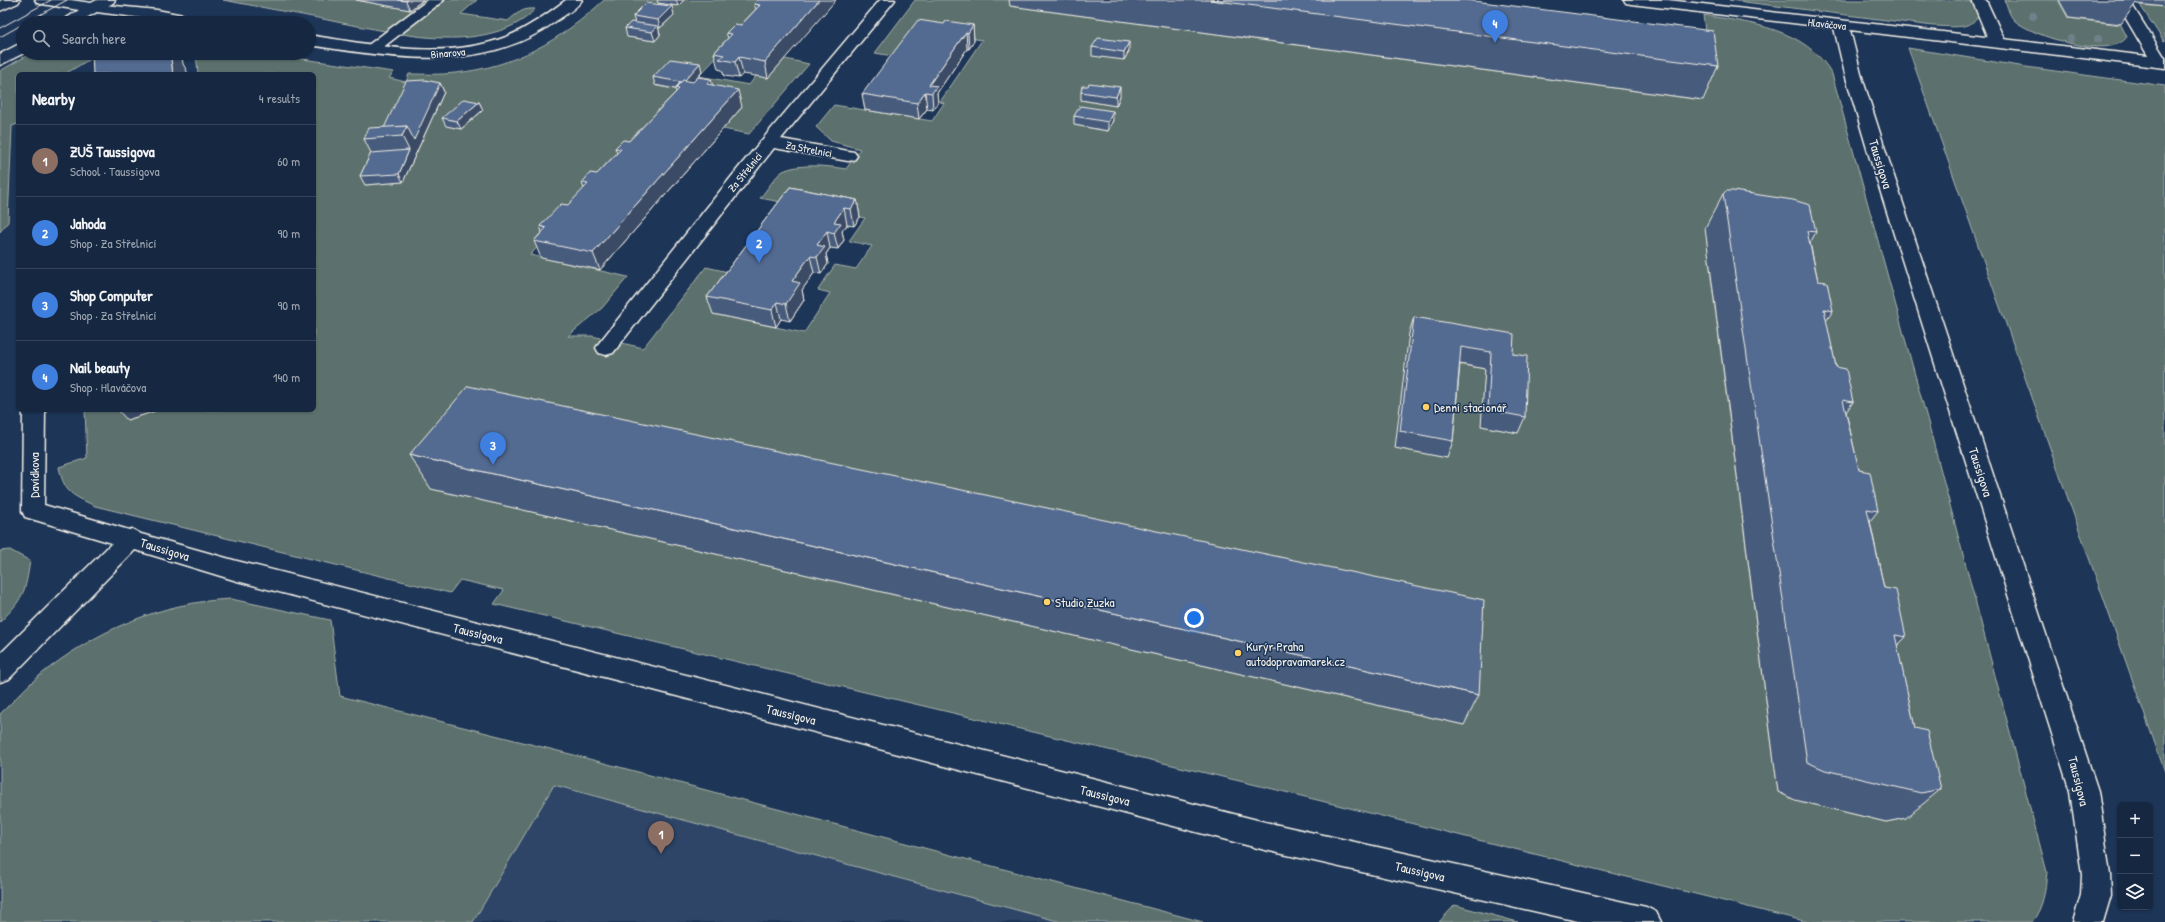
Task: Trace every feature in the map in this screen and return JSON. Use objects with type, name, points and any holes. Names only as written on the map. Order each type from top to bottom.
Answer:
[{"type":"street","points":[[0,7],[13,0]]},
{"type":"street","points":[[42,0],[94,8],[167,16]]},
{"type":"street","points":[[79,16],[108,0]]},
{"type":"street","points":[[372,49],[437,0]]},
{"type":"street","name":"Binarova","points":[[316,41],[420,55],[456,54],[505,44],[546,24],[575,0]]},
{"type":"street","name":"Za Střelnicí","points":[[606,348],[770,142],[888,0]]},
{"type":"street","name":"Hlaváčova","points":[[1631,0],[2162,63]]},
{"type":"street","points":[[1979,0],[1998,43]]},
{"type":"street","points":[[2122,0],[2162,63]]},
{"type":"street","name":"Taussigova","points":[[1842,25],[1853,74],[1877,152],[2084,791],[2096,875],[2096,895],[2088,922]]},
{"type":"street","points":[[0,60],[16,51]]},
{"type":"street","name":"Za Strelnici","points":[[770,142],[848,156]]},
{"type":"street","name":"Davídkova","points":[[34,412],[34,511],[132,538]]},
{"type":"street","name":"Taussigova","points":[[0,671],[132,538],[237,571],[1249,832],[1639,921]]},
{"type":"shaded area","points":[[554,785],[1061,922],[473,922]]},
{"type":"green space","points":[[223,0],[356,0],[410,10],[423,0],[477,0],[461,14],[508,21],[520,12],[527,9],[535,9],[527,17],[506,29],[481,35],[456,38],[422,37],[352,25],[316,18],[316,16]]},
{"type":"green space","points":[[604,0],[661,0],[658,3],[678,6],[684,0],[771,0],[699,76],[749,85],[756,76],[768,78],[785,59],[809,64],[749,134],[723,129],[742,107],[720,102],[723,98],[702,94],[700,96],[683,93],[530,255],[628,277],[602,308],[568,336],[592,336],[643,348],[706,267],[742,275],[713,314],[804,333],[830,293],[818,290],[835,265],[856,269],[872,246],[849,241],[865,218],[760,198],[777,176],[790,168],[814,166],[846,169],[860,149],[831,141],[816,127],[834,105],[932,121],[944,103],[940,102],[982,40],[934,32],[929,38],[920,37],[904,58],[875,53],[915,0],[1013,0],[1010,6],[1702,100],[1698,65],[1205,0],[1453,0],[1705,31],[1703,15],[1739,21],[1775,30],[1792,37],[1807,46],[1821,59],[1832,74],[1928,422],[2047,872],[2043,898],[2036,916],[2032,922],[1808,922],[1273,789],[494,604],[504,590],[460,580],[450,593],[95,506],[80,499],[70,492],[64,483],[59,467],[87,458],[85,412],[127,412],[128,420],[153,412],[316,412],[316,72],[198,72],[197,60],[310,60],[394,72],[389,78],[406,82],[409,74],[455,73],[498,65],[536,49],[571,27]],"holes":[[[649,11],[674,15],[660,28],[636,25]],[[633,31],[660,35],[654,41],[628,37]],[[673,68],[702,72],[686,91],[656,86]],[[429,89],[443,92],[403,182],[365,185],[410,90]],[[1090,91],[1120,96],[1116,106],[1081,100],[1082,95],[1088,95]],[[468,108],[482,111],[461,129],[447,126]],[[1080,114],[1113,120],[1107,131],[1074,125]],[[1709,226],[1774,235],[1790,240],[1795,267],[1787,266],[1796,316],[1805,317],[1811,345],[1802,344],[1813,402],[1823,404],[1829,436],[1819,435],[1833,504],[1843,506],[1851,545],[1840,543],[1855,621],[1866,623],[1875,669],[1865,667],[1882,758],[1894,761],[1906,818],[1886,822],[1795,800],[1778,792],[1711,278],[1706,229]],[[1409,334],[1508,351],[1507,371],[1520,373],[1518,433],[1482,426],[1485,369],[1456,364],[1447,458],[1396,448]],[[487,420],[1469,632],[1464,725],[432,489]]]},
{"type":"green space","points":[[1729,0],[1955,0],[1974,2],[1979,16],[1975,21],[1964,26],[1933,26]]},
{"type":"green space","points":[[2005,0],[2058,0],[2068,18],[2121,25],[2127,37],[2118,44],[2105,47],[2071,44],[2053,39],[2037,33],[2014,20],[2009,13]]},
{"type":"green space","points":[[2140,5],[2165,7],[2165,41],[2163,40]]},
{"type":"green space","points":[[1908,48],[2026,67],[2165,86],[2165,772]]},
{"type":"green space","points":[[19,60],[88,60],[68,72],[16,72],[16,125],[12,126],[8,222],[0,232],[0,71]]},
{"type":"green space","points":[[10,550],[30,561],[27,581],[19,601],[0,622],[0,551]]},
{"type":"green space","points":[[231,599],[330,620],[340,696],[574,755],[1203,922],[1061,922],[554,785],[473,922],[0,922],[0,714],[39,676],[60,660],[105,633],[153,613],[205,601]]},
{"type":"green space","points":[[1455,905],[1518,922],[1439,922]]},
{"type":"building","points":[[758,0],[819,0],[765,62],[739,57],[735,62],[719,59],[724,55],[714,53],[732,34],[726,33],[735,24],[741,25],[760,5],[754,4]]},
{"type":"building","points":[[1210,0],[1466,0],[1713,31],[1718,66]]},
{"type":"building","points":[[646,3],[672,6],[658,20],[633,16]]},
{"type":"building","points":[[918,20],[944,24],[946,21],[973,25],[968,33],[966,32],[929,85],[937,86],[932,93],[925,92],[917,103],[862,94]]},
{"type":"building","points":[[631,22],[658,26],[652,32],[625,28]]},
{"type":"building","points":[[1098,38],[1129,42],[1124,52],[1092,47]]},
{"type":"building","points":[[670,59],[700,63],[685,80],[681,82],[653,77]]},
{"type":"building","points":[[92,60],[171,60],[173,72],[93,72]]},
{"type":"building","points":[[698,77],[711,79],[707,84],[738,90],[593,253],[534,241],[546,228],[540,226],[561,204],[568,205],[588,184],[582,183],[590,173],[597,174],[621,149],[615,148],[623,140],[629,141],[679,89],[675,88],[683,80],[693,82]]},
{"type":"building","points":[[425,80],[440,83],[414,140],[407,126],[384,128],[406,81]]},
{"type":"building","points":[[1089,83],[1120,87],[1116,97],[1081,92],[1082,86],[1088,86]]},
{"type":"building","points":[[464,99],[479,102],[457,121],[442,118]]},
{"type":"building","points":[[1080,106],[1113,111],[1108,122],[1074,116]]},
{"type":"building","points":[[407,126],[402,136],[364,139],[369,128]]},
{"type":"building","points":[[409,150],[399,174],[360,176],[371,153]]},
{"type":"building","points":[[790,187],[857,200],[851,209],[844,208],[834,222],[841,223],[834,233],[827,231],[817,245],[825,247],[817,257],[810,256],[792,281],[800,283],[786,304],[777,302],[772,310],[707,297]]},
{"type":"building","points":[[1726,191],[1793,200],[1810,205],[1816,232],[1807,231],[1818,281],[1827,282],[1833,311],[1824,309],[1836,367],[1846,369],[1853,402],[1843,400],[1859,470],[1870,472],[1878,511],[1867,509],[1884,588],[1896,590],[1906,637],[1895,635],[1915,728],[1927,731],[1941,789],[1921,793],[1825,770],[1807,762],[1723,194]]},
{"type":"building","points":[[1414,317],[1514,334],[1513,354],[1527,356],[1525,417],[1488,410],[1491,352],[1461,347],[1453,441],[1400,431]]},
{"type":"building","points":[[468,386],[1484,600],[1479,695],[409,455]]},
{"type":"tram line","points":[[22,16],[51,0]]},
{"type":"tram line","points":[[38,16],[67,0]]},
{"type":"tram line","points":[[0,28],[16,19]]},
{"type":"tram line","points":[[0,37],[16,28]]},
{"type":"place","name":"Nail beauty","points":[[1495,43]]},
{"type":"place","name":"Jahoda","points":[[759,263]]},
{"type":"place","name":"Denní stacionář","points":[[1426,407]]},
{"type":"place","name":"Shop Computer","points":[[493,465]]},
{"type":"place","name":"Studio Zuzka","points":[[1047,602]]},
{"type":"place","name":"Kurýr Praha autodopravamarek.cz","points":[[1238,653]]},
{"type":"place","name":"ZUŠ Taussigova","points":[[661,854]]}]
